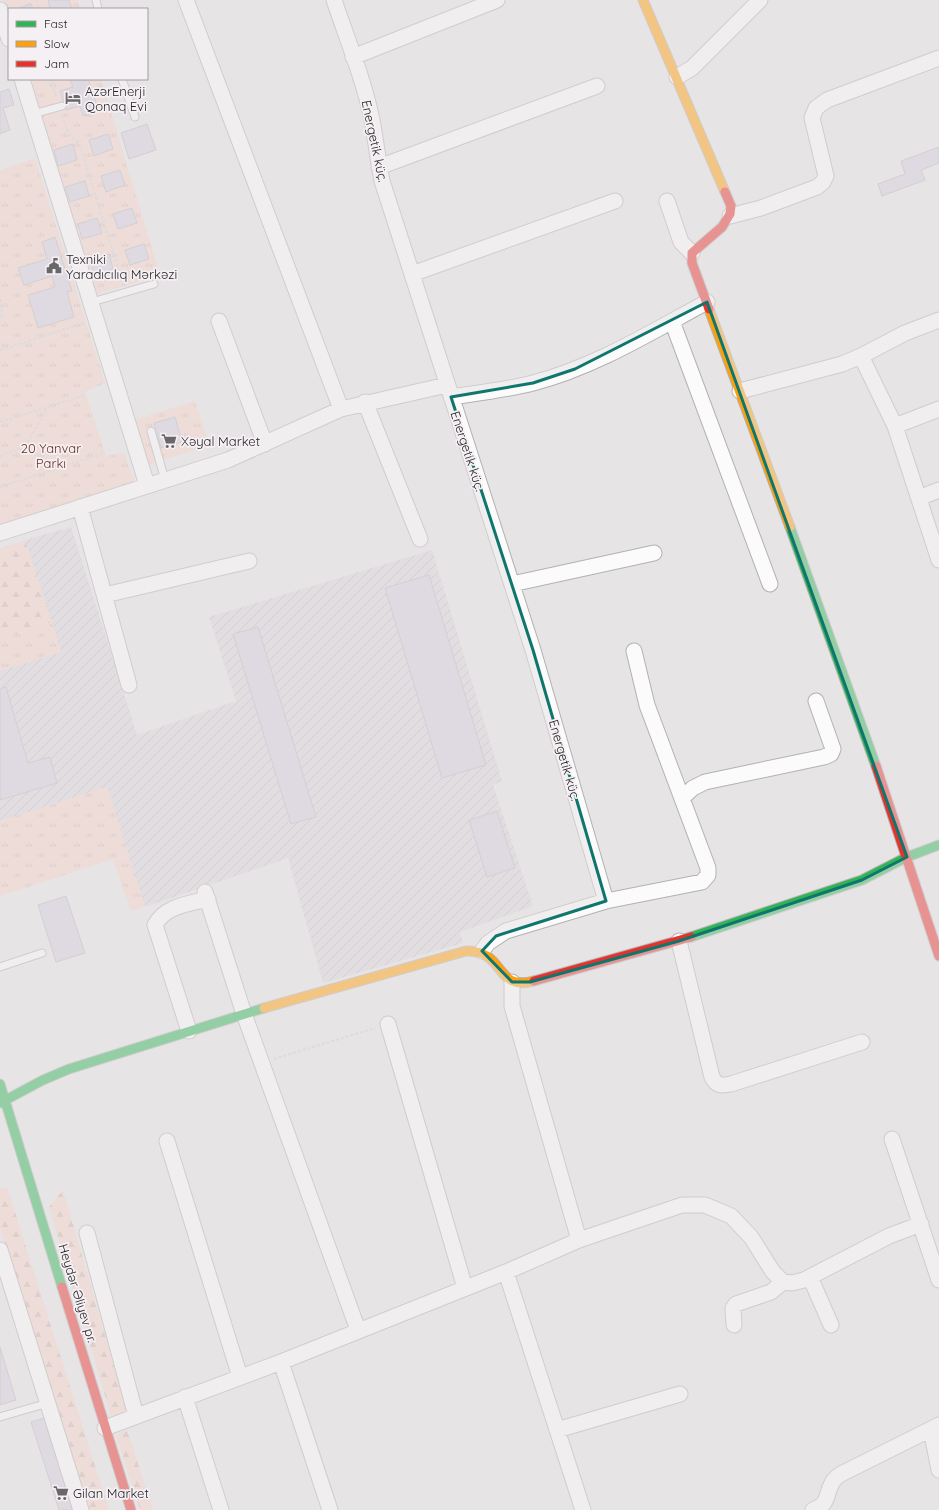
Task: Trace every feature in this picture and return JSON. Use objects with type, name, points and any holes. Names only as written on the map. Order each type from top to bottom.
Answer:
[{"type":"street","points":[[186,0],[341,409]]},
{"type":"street","name":"Energetik küç.","points":[[334,0],[372,121],[379,167],[449,391],[533,650],[606,901]]},
{"type":"street","points":[[353,57],[497,0]]},
{"type":"street","points":[[643,0],[731,206],[730,216],[726,224],[697,245],[692,253],[692,263],[765,457],[907,857],[939,956]]},
{"type":"street","points":[[677,78],[692,68],[760,0]]},
{"type":"street","points":[[0,10],[8,36]]},
{"type":"street","points":[[730,216],[760,208],[817,187],[823,182],[826,176],[812,118],[816,108],[828,100],[939,58]]},
{"type":"street","points":[[22,80],[97,318],[147,485]]},
{"type":"street","points":[[379,167],[597,86]]},
{"type":"street","points":[[412,274],[615,201]]},
{"type":"street","points":[[667,201],[681,242],[692,253]]},
{"type":"street","points":[[0,534],[147,485],[228,460],[341,409],[366,402],[449,391],[533,383],[575,369],[612,353],[707,302]]},
{"type":"street","points":[[740,391],[816,372],[861,356],[905,333],[939,320]]},
{"type":"street","points":[[219,321],[265,444]]},
{"type":"street","points":[[672,321],[770,584]]},
{"type":"street","points":[[861,356],[895,426],[939,560]]},
{"type":"street","points":[[366,402],[420,539]]},
{"type":"street","points":[[895,426],[939,409]]},
{"type":"street","points":[[919,498],[939,490]]},
{"type":"street","points":[[80,507],[129,685]]},
{"type":"street","points":[[512,584],[654,553]]},
{"type":"street","points":[[105,596],[249,561]]},
{"type":"street","points":[[482,951],[488,943],[506,932],[606,901],[702,882],[708,875],[708,868],[647,704],[634,651]]},
{"type":"street","points":[[682,798],[693,788],[705,782],[824,757],[831,754],[833,749],[816,700]]},
{"type":"street","points":[[3,1102],[42,1080],[69,1069],[244,1014],[458,952],[471,950],[482,951],[490,956],[504,976],[512,982],[530,982],[679,941],[862,880],[907,857],[939,845]]},
{"type":"street","points":[[189,1031],[155,925],[160,917],[168,910],[206,895],[244,1014],[358,1330]]},
{"type":"street","points":[[679,941],[712,1077],[715,1083],[722,1086],[731,1084],[862,1042]]},
{"type":"street","points":[[512,982],[512,1006],[579,1240]]},
{"type":"street","points":[[388,1024],[465,1288]]},
{"type":"street","name":"Heydər Əliyev pr.","points":[[0,1084],[3,1102],[131,1510]]},
{"type":"street","points":[[892,1139],[939,1280]]},
{"type":"street","points":[[167,1141],[240,1377]]},
{"type":"street","points":[[105,1428],[281,1362],[506,1272],[579,1240],[682,1205],[705,1205],[731,1216],[742,1226],[773,1272],[783,1282],[792,1283],[810,1277],[889,1236],[921,1224]]},
{"type":"street","points":[[87,1233],[136,1416]]},
{"type":"street","points":[[0,1250],[81,1510]]},
{"type":"street","points":[[506,1272],[583,1510]]},
{"type":"street","points":[[810,1277],[831,1325]]},
{"type":"street","points":[[734,1325],[732,1308],[736,1304],[771,1292],[783,1282]]},
{"type":"street","points":[[281,1362],[330,1510]]},
{"type":"street","points":[[557,1430],[680,1394]]},
{"type":"street","points":[[185,1397],[221,1510]]},
{"type":"street","points":[[812,1510],[820,1507],[827,1500],[832,1482],[841,1474],[935,1427],[939,1470]]},
{"type":"lane","points":[[122,80],[135,117]]},
{"type":"lane","points":[[32,114],[60,106]]},
{"type":"lane","points":[[92,302],[154,284]]},
{"type":"lane","points":[[151,431],[165,480]]},
{"type":"lane","points":[[0,967],[42,953]]},
{"type":"lane","points":[[0,1417],[48,1404]]},
{"type":"path","points":[[51,80],[69,134],[78,142],[81,149],[119,272]]},
{"type":"path","points":[[0,294],[2,315],[0,320]]},
{"type":"path","points":[[0,350],[97,318]]},
{"type":"path","points":[[0,422],[86,395]]},
{"type":"path","points":[[0,456],[25,447],[47,408]]},
{"type":"path","points":[[25,447],[61,467]]},
{"type":"path","points":[[0,487],[105,453]]},
{"type":"path","points":[[262,1063],[388,1024]]},
{"type":"highlighted area","points":[[707,302],[907,857],[862,880],[679,941],[530,982],[512,982],[504,976],[482,951],[496,936],[606,901],[533,650],[451,397],[533,383],[575,369]]},
{"type":"shaded area","points":[[71,527],[137,735],[236,701],[209,617],[432,550],[502,781],[493,785],[533,906],[460,932],[463,943],[323,983],[288,858],[145,907],[107,787],[0,821],[0,671],[61,652],[25,540]]},
{"type":"green space","points":[[2,0],[78,0],[80,8],[8,8],[8,18]]},
{"type":"green space","points":[[27,80],[101,80],[160,275],[94,295]]},
{"type":"green space","name":"20 Yanvar Parkı","points":[[35,158],[105,383],[85,392],[106,456],[124,453],[135,483],[0,526],[0,170]]},
{"type":"green space","points":[[195,401],[209,445],[148,465],[134,420]]},
{"type":"green space","points":[[25,540],[52,622],[0,638],[0,549]]},
{"type":"green space","points":[[52,622],[61,652],[0,671],[0,638]]},
{"type":"green space","points":[[107,787],[145,907],[131,911],[113,859],[0,896],[0,821]]},
{"type":"green space","points":[[7,1187],[109,1510],[89,1510],[0,1227],[0,1189]]},
{"type":"green space","points":[[63,1190],[127,1411],[111,1416],[49,1207]]},
{"type":"green space","points":[[127,1430],[153,1510],[140,1510],[116,1435]]},
{"type":"building","points":[[48,0],[69,0],[72,8],[50,8]]},
{"type":"building","points":[[31,4],[33,8],[19,8]]},
{"type":"building","points":[[70,80],[88,80],[99,111],[83,116],[80,106],[66,110],[60,91],[73,87]]},
{"type":"building","points":[[9,89],[14,105],[3,108],[10,130],[0,134],[0,92]]},
{"type":"building","points":[[147,124],[156,150],[129,159],[121,133]]},
{"type":"building","points":[[108,134],[113,149],[94,156],[89,140]]},
{"type":"building","points":[[73,144],[77,160],[58,166],[54,150]]},
{"type":"building","points":[[939,147],[939,163],[921,170],[925,180],[882,196],[878,184],[905,174],[901,161]]},
{"type":"building","points":[[120,170],[125,185],[106,192],[101,176]]},
{"type":"building","points":[[85,181],[89,196],[70,202],[65,187]]},
{"type":"building","points":[[132,208],[137,223],[118,229],[113,214]]},
{"type":"building","points":[[97,218],[102,233],[82,239],[78,224]]},
{"type":"building","points":[[55,237],[72,291],[67,292],[74,317],[38,328],[28,295],[55,287],[52,276],[24,285],[18,268],[47,259],[42,242]]},
{"type":"building","points":[[144,244],[149,259],[130,265],[125,250]]},
{"type":"building","points":[[109,254],[113,269],[94,275],[90,260]]},
{"type":"building","points":[[175,417],[182,442],[161,448],[154,423]]},
{"type":"building","points":[[429,575],[486,765],[442,778],[385,588]]},
{"type":"building","points":[[258,627],[316,817],[291,824],[233,634]]},
{"type":"building","points":[[6,687],[28,763],[50,757],[57,783],[0,800],[0,689]]},
{"type":"building","points":[[497,811],[515,868],[487,877],[469,820]]},
{"type":"building","points":[[66,896],[85,953],[56,962],[38,905]]},
{"type":"building","points":[[0,1347],[16,1400],[0,1405]]},
{"type":"building","points":[[44,1418],[73,1510],[59,1510],[31,1422]]},
{"type":"traffic: fast","points":[[790,527],[876,766]]},
{"type":"traffic: fast","points":[[691,937],[862,880],[907,857],[939,845]]},
{"type":"traffic: fast","points":[[0,1103],[43,1080],[69,1069],[264,1008]]},
{"type":"traffic: fast","points":[[0,1084],[62,1287]]},
{"type":"traffic: slow","points":[[643,0],[725,192]]},
{"type":"traffic: slow","points":[[709,309],[790,527]]},
{"type":"traffic: slow","points":[[264,1008],[466,951],[479,952],[488,957],[495,963],[505,976],[512,981],[521,983],[534,981]]},
{"type":"traffic: jam","points":[[709,309],[692,263],[692,253],[722,227],[730,214],[731,206],[725,192]]},
{"type":"traffic: jam","points":[[876,766],[939,956]]},
{"type":"traffic: jam","points":[[534,981],[691,937]]},
{"type":"traffic: jam","points":[[62,1287],[131,1510]]},
{"type":"place","name":"AzərEnerji Qonaq Evi","points":[[73,98]]},
{"type":"place","name":"Texniki Yaradıcılıq Mərkəzi","points":[[54,266]]},
{"type":"place","name":"Xəyal Market","points":[[169,441]]},
{"type":"place","name":"Gilan Market","points":[[61,1493]]}]
